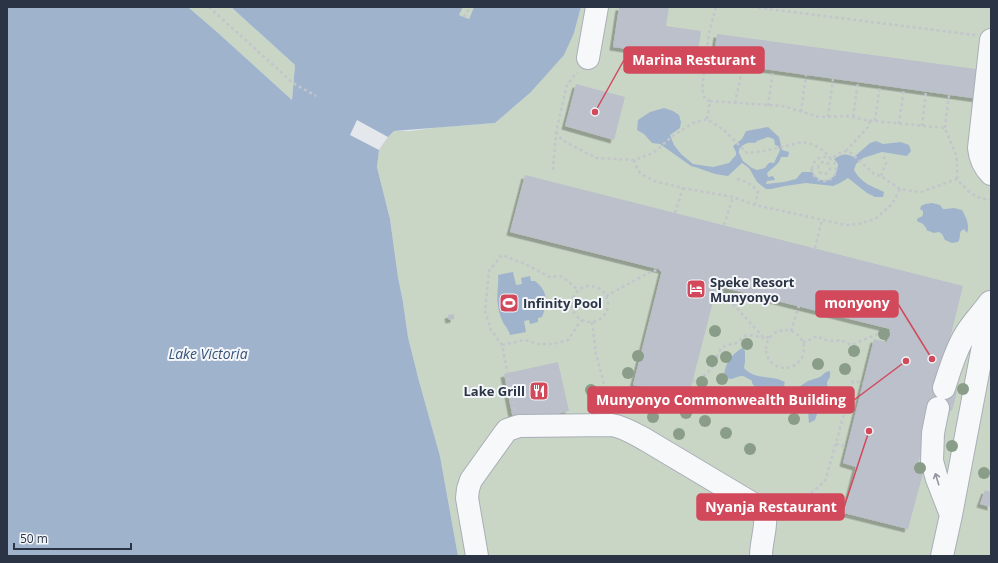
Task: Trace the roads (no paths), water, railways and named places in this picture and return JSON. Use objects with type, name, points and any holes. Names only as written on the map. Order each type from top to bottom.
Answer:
[{"type":"lane","points":[[588,58],[597,7]]},
{"type":"lane","points":[[983,38],[979,148],[980,157],[984,166],[991,174]]},
{"type":"lane","points":[[951,515],[936,479],[932,461],[933,433],[941,398],[955,356],[964,335],[991,303]]},
{"type":"lane","points":[[942,556],[991,303]]},
{"type":"lane","points":[[948,556],[991,324]]},
{"type":"lane","points":[[477,556],[467,498],[468,489],[471,480],[507,430],[519,426],[612,425],[622,428],[646,440],[766,511],[766,526],[761,556]]},
{"type":"water","name":"Lake Victoria","points":[[7,7],[188,7],[292,100],[295,65],[231,7],[463,7],[459,15],[469,19],[474,7],[581,7],[574,33],[564,55],[530,93],[495,123],[394,131],[379,150],[377,167],[390,219],[408,337],[440,456],[458,556],[7,556]]},
{"type":"water","points":[[664,108],[679,115],[681,122],[680,128],[670,135],[674,145],[681,154],[693,164],[713,167],[729,163],[736,155],[733,146],[742,139],[746,131],[768,127],[779,137],[782,150],[789,152],[788,157],[781,157],[777,164],[767,173],[768,177],[773,176],[775,180],[767,181],[766,184],[796,179],[802,172],[812,172],[816,177],[824,181],[828,180],[835,175],[837,170],[838,164],[834,159],[844,155],[854,157],[870,143],[876,141],[883,144],[901,142],[909,145],[911,151],[907,156],[882,152],[863,158],[856,164],[854,170],[860,178],[867,184],[884,192],[883,197],[875,197],[867,193],[848,178],[833,186],[806,183],[766,189],[757,182],[749,168],[742,163],[728,176],[715,174],[691,166],[660,144],[652,143],[644,134],[637,130],[638,120],[650,112]],"holes":[[[768,137],[774,139],[775,145],[778,146],[780,150],[774,163],[769,163],[765,168],[757,170],[743,161],[739,153],[739,149],[744,144],[755,143]]]},
{"type":"water","points":[[932,203],[940,205],[943,209],[954,208],[962,210],[967,221],[968,230],[967,233],[964,229],[961,231],[958,242],[952,243],[945,240],[942,234],[939,232],[934,233],[926,230],[927,229],[923,224],[917,221],[918,218],[923,215],[923,211],[920,209],[921,206]]},
{"type":"water","points":[[513,272],[516,285],[522,284],[521,278],[530,276],[531,281],[535,281],[545,293],[546,302],[542,317],[538,318],[538,322],[530,324],[529,320],[524,321],[526,332],[510,335],[498,309],[498,275]]},
{"type":"water","points":[[742,348],[745,351],[744,368],[754,375],[774,378],[785,382],[785,387],[790,389],[796,389],[808,381],[820,377],[826,372],[830,371],[830,377],[827,382],[828,402],[822,399],[815,420],[809,423],[808,412],[803,407],[791,401],[779,392],[770,393],[765,390],[757,390],[752,381],[743,376],[730,379],[724,376],[729,360]]},
{"type":"place","name":"Marina Resturant","points":[[595,112]]},
{"type":"place","name":"Speke Resort Munyonyo","points":[[696,289]]},
{"type":"place","name":"Infinity Pool","points":[[509,303]]},
{"type":"place","name":"monyony","points":[[932,359]]},
{"type":"place","name":"Munyonyo Commonwealth Building","points":[[906,361]]},
{"type":"place","name":"Lake Grill","points":[[539,391]]},
{"type":"place","name":"Nyanja Restaurant","points":[[869,431]]}]
